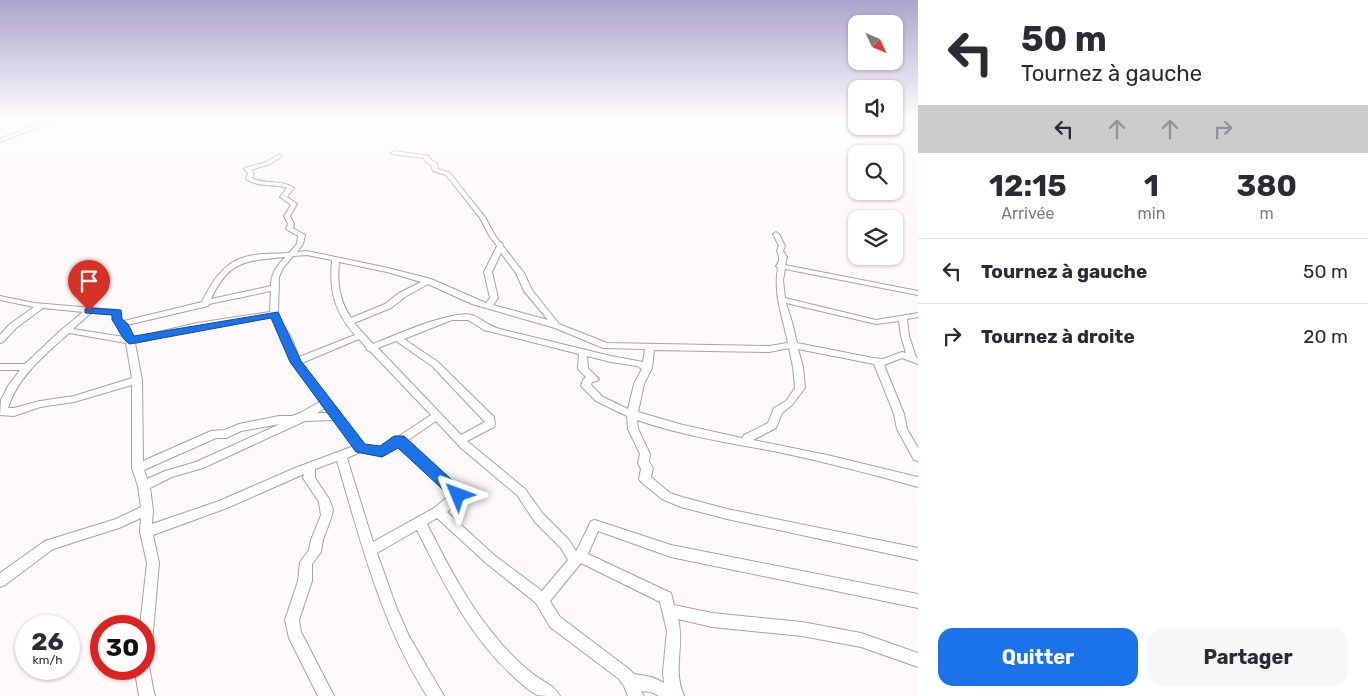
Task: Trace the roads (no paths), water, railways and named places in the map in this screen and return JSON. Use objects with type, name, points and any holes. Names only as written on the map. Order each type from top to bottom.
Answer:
[{"type":"street","points":[[394,153],[427,157],[427,160],[434,164],[435,170],[448,174],[483,218],[484,223],[520,272],[528,291],[551,321],[558,326]]},
{"type":"street","points":[[279,156],[268,163],[252,166],[247,170],[251,173],[250,179],[254,182],[282,184],[291,189],[283,196],[294,204],[287,216],[290,224],[289,229],[302,235],[300,244],[278,272],[274,288],[275,314],[296,362],[361,448]]},
{"type":"street","points":[[744,443],[748,438],[772,425],[778,411],[789,403],[799,390],[798,367],[779,280],[782,246],[776,234]]},
{"type":"street","points":[[488,306],[494,298],[488,272],[500,248],[500,244]]},
{"type":"street","points":[[207,302],[214,286],[230,268],[246,260],[306,253],[428,281],[488,306],[558,326],[606,346],[769,349],[793,345],[878,362],[902,356],[915,360]]},
{"type":"street","points":[[336,259],[333,286],[348,322],[370,348],[460,440],[521,492],[540,518],[566,544],[577,559],[666,598],[674,631],[670,672],[675,695]]},
{"type":"street","points":[[780,266],[918,293]]},
{"type":"street","points":[[348,322],[388,306],[402,295],[428,281]]},
{"type":"street","points":[[122,324],[187,310],[207,302],[274,288]]},
{"type":"street","points":[[0,298],[10,302],[41,306],[116,312],[117,320],[122,324],[130,341],[137,380],[138,468],[144,486],[147,510],[146,532],[153,563],[148,615]]},
{"type":"street","points":[[782,300],[876,322],[918,315]]},
{"type":"street","points":[[0,340],[13,326],[41,306]]},
{"type":"street","points":[[89,311],[63,333],[67,330],[130,341],[275,314]]},
{"type":"street","points":[[370,348],[451,318],[470,317],[492,330],[583,352],[639,363],[647,368]]},
{"type":"street","points":[[903,318],[905,336],[915,360]]},
{"type":"street","points":[[67,330],[29,367],[11,388],[1,409],[2,412],[14,412],[40,404],[74,399],[137,380]]},
{"type":"street","points":[[296,362],[359,336]]},
{"type":"street","points":[[397,338],[435,364],[490,420],[490,424],[460,440]]},
{"type":"street","points":[[650,346],[647,368],[639,384],[632,415],[633,429],[645,454],[643,460],[647,468],[645,479],[649,484],[672,499],[726,514],[918,554]]},
{"type":"street","points":[[583,352],[583,369],[594,379],[588,380],[586,386],[591,395],[613,408],[632,415],[744,443],[795,452],[918,482]]},
{"type":"street","points":[[878,362],[918,457]]},
{"type":"street","points":[[0,367],[29,367]]},
{"type":"street","points":[[138,468],[215,434],[226,434],[239,428],[279,420],[292,420],[304,416],[328,402]]},
{"type":"street","points":[[144,486],[169,474],[199,465],[304,417],[338,416]]},
{"type":"street","points":[[146,532],[223,505],[310,467],[361,448],[382,452],[437,416]]},
{"type":"street","points":[[371,550],[386,539],[420,523],[457,496],[458,492],[399,440]]},
{"type":"street","points":[[340,457],[409,654],[436,696]]},
{"type":"street","points":[[310,467],[309,478],[325,501],[326,516],[314,544],[314,552],[306,562],[304,581],[292,620],[294,632],[322,692]]},
{"type":"street","points":[[0,581],[49,545],[120,523],[147,510]]},
{"type":"street","points":[[438,511],[490,559],[543,600],[547,612],[555,622],[630,681],[652,685],[675,695]]},
{"type":"street","points":[[420,523],[446,575],[482,634],[498,653],[552,696]]},
{"type":"street","points":[[543,600],[589,542],[595,525],[671,551],[918,602]]},
{"type":"street","points":[[669,610],[712,620],[802,628],[860,640],[918,660]]},
{"type":"street","points":[[143,680],[147,696]]},
{"type":"street","points":[[630,681],[636,696]]}]
